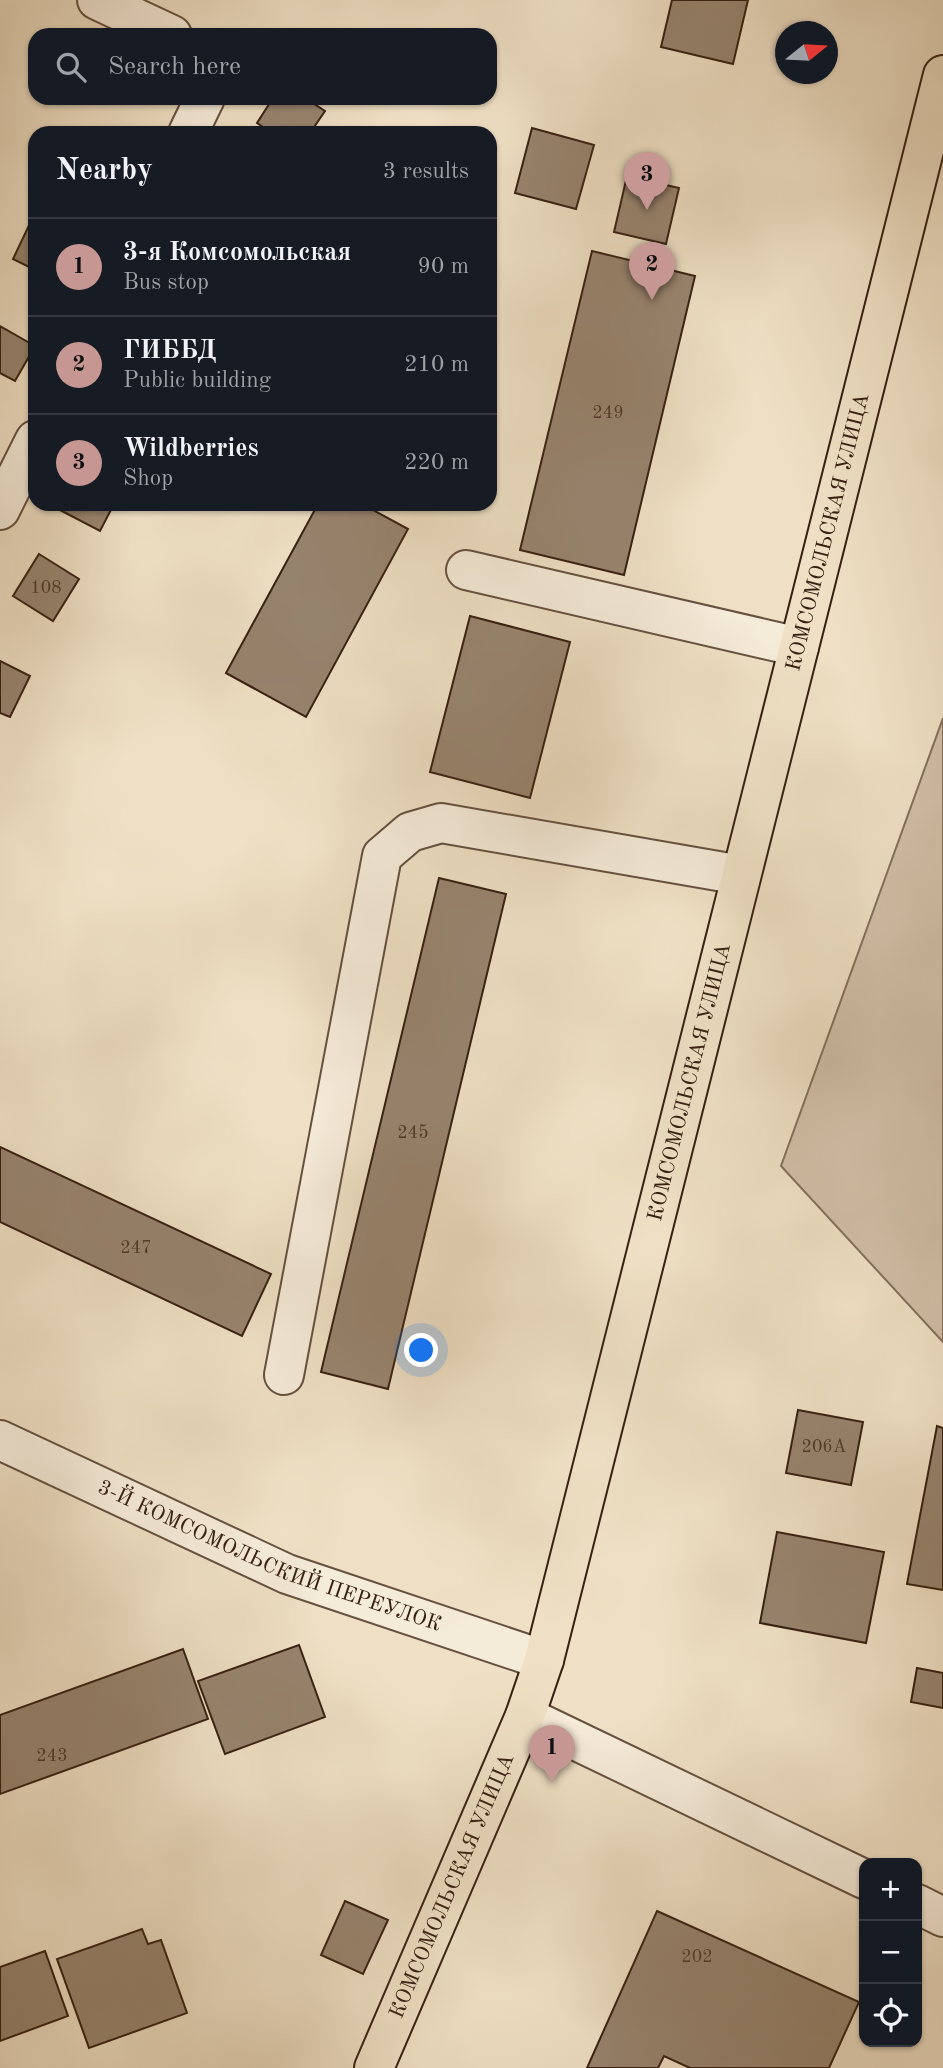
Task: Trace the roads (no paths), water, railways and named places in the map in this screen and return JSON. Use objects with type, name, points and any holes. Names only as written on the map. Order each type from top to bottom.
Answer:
[{"type":"main road","name":"КОМСОМОЛЬСКАЯ УЛИЦА","points":[[374,2068],[525,1716],[544,1660],[943,75]]},
{"type":"street","points":[[97,0],[157,28]]},
{"type":"street","points":[[191,126],[202,105]]},
{"type":"street","points":[[0,510],[28,454]]},
{"type":"street","points":[[466,570],[799,648]]},
{"type":"street","points":[[284,1375],[382,856],[410,832],[441,824],[741,875]]},
{"type":"street","name":"3-Й КОМСОМОЛЬСКИЙ ПЕРЕУЛОК","points":[[0,1440],[287,1573],[544,1660]]},
{"type":"street","points":[[525,1716],[859,1877]]},
{"type":"street","points":[[922,1906],[943,1917]]},
{"type":"place","name":"Wildberries","points":[[647,210]]},
{"type":"place","name":"ГИББД","points":[[652,300]]},
{"type":"place","name":"3-я Комсомольская","points":[[552,1783]]}]
